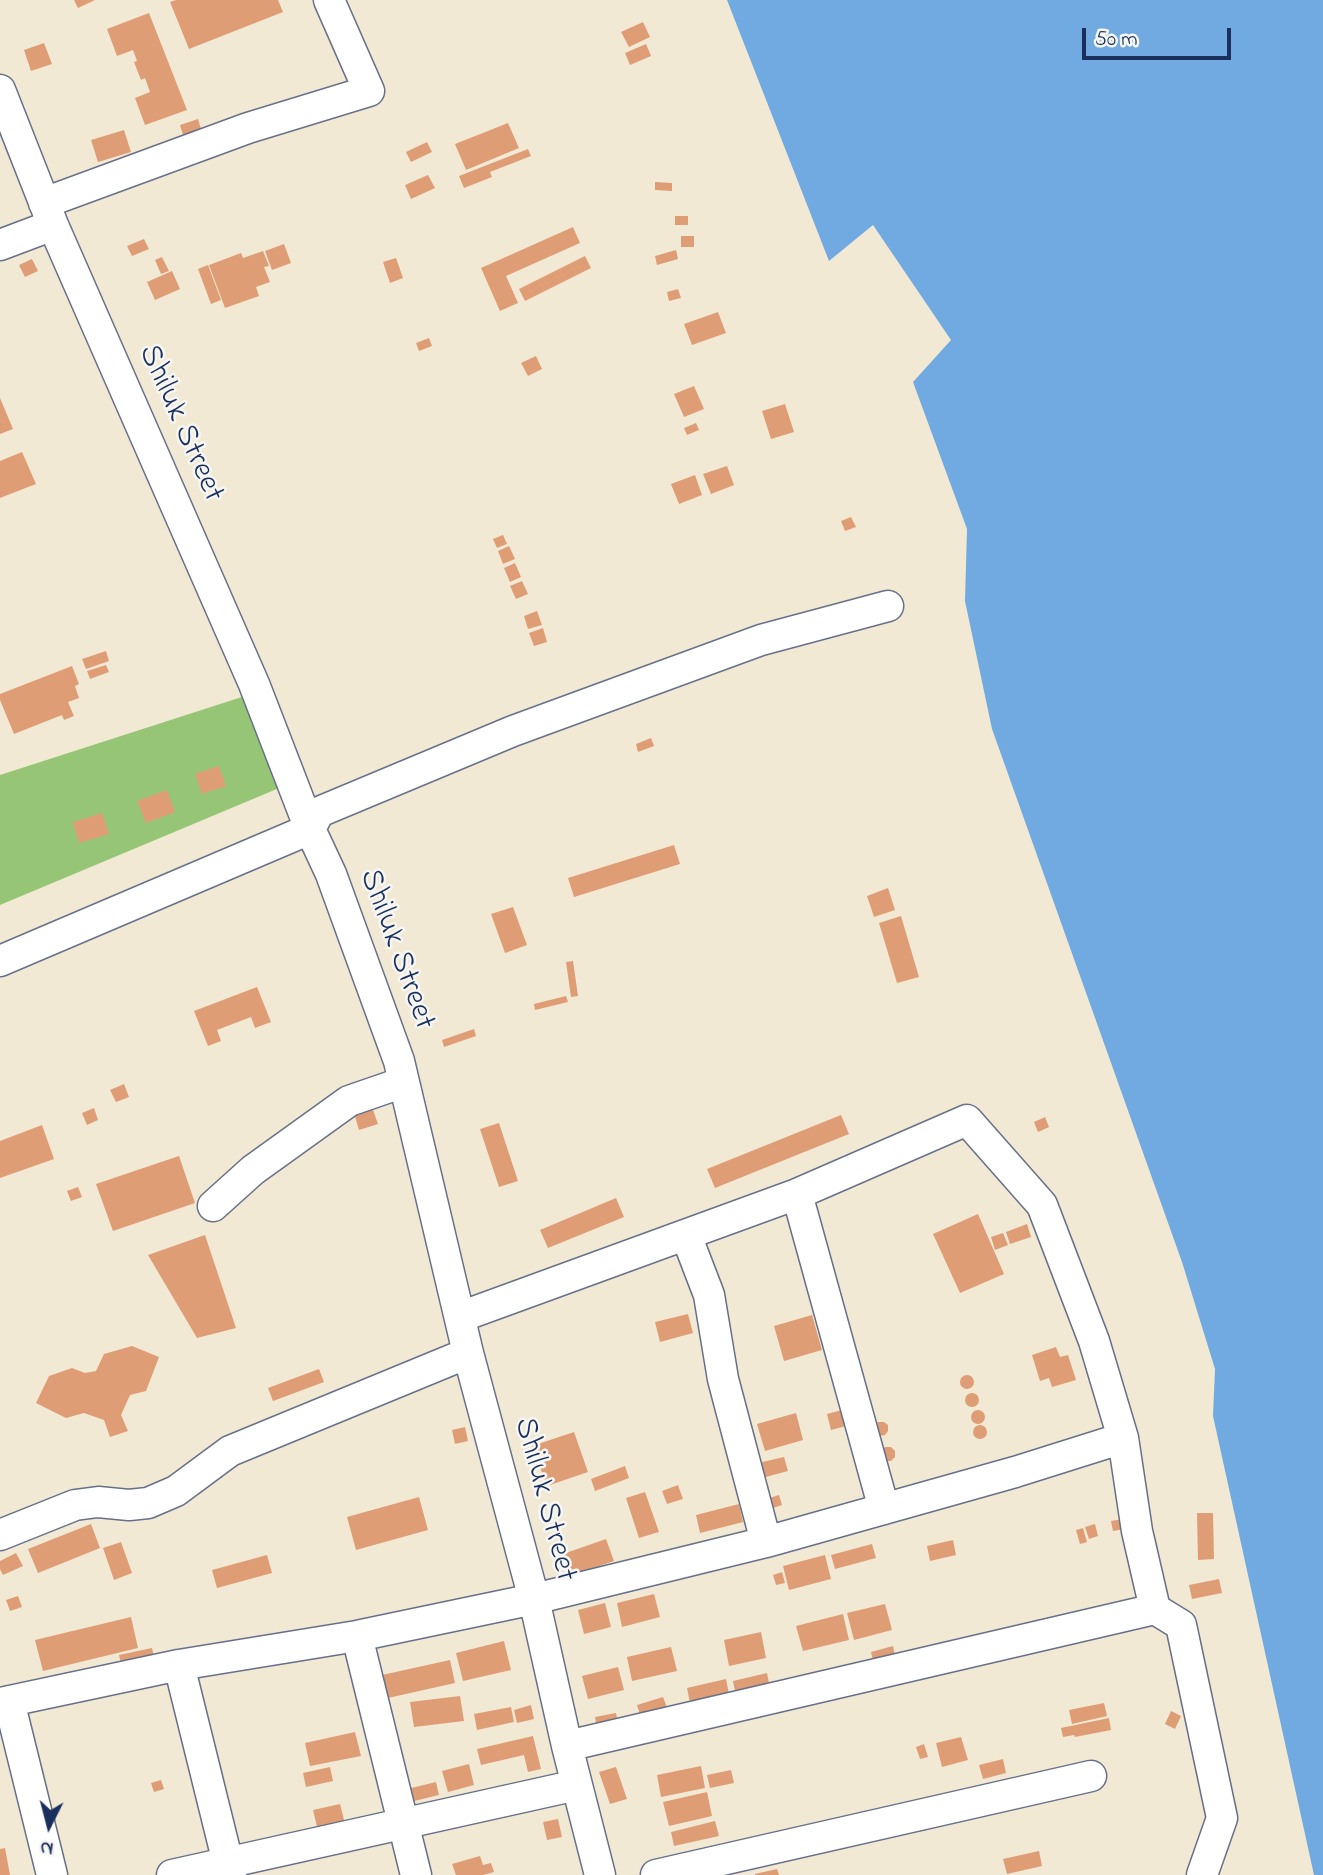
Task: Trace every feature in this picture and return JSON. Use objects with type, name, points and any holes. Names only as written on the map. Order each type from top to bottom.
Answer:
[{"type":"street","points":[[0,245],[49,214],[248,128],[369,91],[329,0]]},
{"type":"street","name":"Shiluk Street","points":[[0,90],[49,214],[254,684],[310,828],[331,874],[399,1062],[468,1353],[534,1599],[600,1875]]},
{"type":"street","points":[[0,961],[310,828],[319,812],[513,731],[761,640],[887,606]]},
{"type":"street","points":[[213,1206],[253,1170],[349,1101],[404,1082]]},
{"type":"street","points":[[460,1317],[797,1195],[967,1119],[1042,1205],[1094,1340],[1123,1438],[1137,1531],[1155,1609]]},
{"type":"street","points":[[797,1195],[884,1509]]},
{"type":"street","points":[[686,1235],[709,1295],[723,1379],[765,1542]]},
{"type":"street","points":[[0,1535],[75,1505],[98,1502],[129,1505],[148,1503],[176,1491],[230,1451],[468,1353]]},
{"type":"street","points":[[52,1875],[4,1702],[179,1665],[357,1636],[534,1599],[765,1542],[1016,1472],[1123,1438]]},
{"type":"street","points":[[567,1746],[1155,1609],[1181,1625],[1222,1818],[1202,1875]]},
{"type":"street","points":[[357,1636],[416,1875]]},
{"type":"street","points":[[179,1665],[230,1869]]},
{"type":"street","points":[[656,1875],[1091,1776]]},
{"type":"street","points":[[172,1875],[230,1869],[402,1823],[577,1785]]},
{"type":"green space","points":[[248,695],[284,786],[0,905],[0,775]]},
{"type":"water","points":[[727,0],[1323,0],[1323,1875],[1314,1875],[1213,1416],[1215,1369],[1182,1262],[992,729],[965,601],[967,529],[913,382],[951,340],[873,225],[829,261]]},
{"type":"building","points":[[74,0],[95,0],[78,8]]},
{"type":"building","points":[[278,0],[283,12],[189,49],[170,2]]},
{"type":"building","points":[[149,13],[187,110],[145,125],[135,98],[150,92],[145,78],[141,80],[134,62],[137,61],[133,50],[117,56],[107,29]]},
{"type":"building","points":[[643,22],[650,37],[629,47],[621,32]]},
{"type":"building","points":[[44,43],[52,64],[31,71],[24,50]]},
{"type":"building","points":[[646,44],[651,56],[630,65],[625,53]]},
{"type":"building","points":[[198,119],[201,129],[183,135],[180,125]]},
{"type":"building","points":[[508,123],[519,148],[466,170],[455,144]]},
{"type":"building","points":[[124,130],[131,152],[98,162],[91,140]]},
{"type":"building","points":[[427,142],[432,152],[411,162],[406,152]]},
{"type":"building","points":[[528,149],[531,156],[490,172],[492,177],[464,188],[459,176]]},
{"type":"building","points":[[428,175],[435,188],[411,199],[405,185]]},
{"type":"building","points":[[655,182],[672,183],[672,191],[655,190]]},
{"type":"building","points":[[675,216],[688,216],[688,225],[675,225]]},
{"type":"building","points":[[573,227],[580,243],[506,276],[518,303],[500,311],[481,268]]},
{"type":"building","points":[[681,236],[694,236],[694,247],[681,247]]},
{"type":"building","points":[[144,239],[149,249],[132,256],[127,246]]},
{"type":"building","points":[[284,244],[291,263],[272,270],[265,251]]},
{"type":"building","points":[[676,250],[678,259],[657,265],[655,256]]},
{"type":"building","points":[[263,251],[269,266],[264,267],[270,282],[256,287],[259,296],[225,308],[209,265],[241,253],[243,258]]},
{"type":"building","points":[[585,256],[591,268],[525,301],[519,289]]},
{"type":"building","points":[[162,257],[169,271],[161,274],[155,260]]},
{"type":"building","points":[[396,258],[403,278],[390,283],[383,262]]},
{"type":"building","points":[[32,259],[38,271],[25,277],[19,265]]},
{"type":"building","points":[[208,265],[221,300],[211,304],[198,269]]},
{"type":"building","points":[[172,271],[180,289],[155,300],[147,282]]},
{"type":"building","points":[[678,289],[681,298],[669,301],[667,292]]},
{"type":"building","points":[[718,312],[726,333],[692,345],[684,324]]},
{"type":"building","points":[[429,338],[432,346],[419,351],[416,343]]},
{"type":"building","points":[[536,356],[542,369],[528,376],[521,363]]},
{"type":"building","points":[[694,386],[704,409],[684,417],[674,394]]},
{"type":"building","points":[[0,398],[13,429],[0,434]]},
{"type":"building","points":[[785,404],[794,432],[771,439],[762,411]]},
{"type":"building","points":[[696,423],[699,430],[687,435],[684,428]]},
{"type":"building","points":[[22,452],[36,484],[0,498],[0,461]]},
{"type":"building","points":[[727,466],[734,485],[711,494],[703,474]]},
{"type":"building","points":[[695,475],[702,495],[679,504],[671,484]]},
{"type":"building","points":[[851,517],[856,527],[845,531],[841,521]]},
{"type":"building","points":[[503,535],[507,544],[497,548],[493,539]]},
{"type":"building","points":[[509,546],[515,559],[503,564],[498,551]]},
{"type":"building","points":[[515,563],[521,577],[510,582],[504,568]]},
{"type":"building","points":[[522,581],[528,594],[516,599],[510,586]]},
{"type":"building","points":[[537,611],[542,625],[528,629],[524,616]]},
{"type":"building","points":[[543,628],[547,642],[534,646],[529,633]]},
{"type":"building","points":[[106,651],[109,661],[86,669],[82,659]]},
{"type":"building","points":[[106,665],[109,672],[90,679],[87,671]]},
{"type":"building","points":[[72,666],[79,684],[75,686],[79,698],[68,702],[74,716],[64,720],[62,715],[14,734],[0,694]]},
{"type":"building","points":[[651,738],[654,746],[638,752],[636,744]]},
{"type":"building","points":[[219,766],[226,786],[202,794],[195,774]]},
{"type":"building","points":[[167,790],[175,812],[146,823],[137,801]]},
{"type":"building","points":[[102,813],[109,834],[79,843],[73,822]]},
{"type":"building","points":[[674,845],[680,864],[574,897],[568,878]]},
{"type":"building","points":[[888,888],[895,910],[874,917],[867,896]]},
{"type":"building","points":[[513,907],[527,945],[505,953],[491,914]]},
{"type":"building","points":[[901,916],[919,977],[897,983],[879,923]]},
{"type":"building","points":[[573,961],[578,996],[571,997],[566,962]]},
{"type":"building","points":[[257,987],[271,1022],[255,1028],[251,1017],[217,1030],[221,1041],[208,1046],[194,1011]]},
{"type":"building","points":[[566,996],[568,1002],[535,1010],[534,1004]]},
{"type":"building","points":[[474,1029],[476,1036],[444,1047],[442,1040]]},
{"type":"building","points":[[124,1084],[129,1097],[116,1102],[110,1090]]},
{"type":"building","points":[[372,1107],[378,1124],[359,1130],[354,1113]]},
{"type":"building","points":[[94,1108],[98,1120],[87,1125],[82,1113]]},
{"type":"building","points":[[841,1115],[849,1134],[715,1188],[707,1169]]},
{"type":"building","points":[[1045,1117],[1049,1127],[1038,1132],[1034,1122]]},
{"type":"building","points":[[499,1123],[518,1181],[499,1187],[480,1129]]},
{"type":"building","points":[[42,1125],[54,1159],[0,1178],[0,1141]]},
{"type":"building","points":[[179,1156],[195,1203],[113,1231],[96,1184]]},
{"type":"building","points":[[78,1187],[82,1197],[71,1201],[67,1191]]},
{"type":"building","points":[[616,1198],[624,1217],[548,1248],[540,1230]]},
{"type":"building","points":[[978,1214],[1004,1274],[960,1293],[933,1234]]},
{"type":"building","points":[[1027,1224],[1031,1237],[1010,1244],[1006,1232]]},
{"type":"building","points":[[1003,1233],[1008,1245],[995,1250],[991,1237]]},
{"type":"building","points":[[205,1235],[236,1328],[197,1338],[148,1255]]},
{"type":"building","points":[[688,1314],[693,1333],[660,1342],[655,1322]]},
{"type":"building","points":[[812,1315],[822,1350],[784,1361],[774,1326]]},
{"type":"building","points":[[132,1346],[159,1357],[146,1391],[130,1395],[121,1415],[128,1431],[110,1437],[104,1420],[84,1413],[66,1418],[36,1403],[49,1376],[72,1368],[85,1373],[96,1371],[104,1354]]},
{"type":"building","points":[[1056,1347],[1060,1357],[1068,1355],[1076,1380],[1052,1387],[1049,1378],[1040,1381],[1032,1355]]},
{"type":"building","points":[[319,1369],[324,1382],[273,1401],[268,1388]]},
{"type":"building","points":[[964,1375],[970,1375],[974,1382],[970,1389],[964,1389],[960,1385],[960,1379]]},
{"type":"building","points":[[969,1393],[975,1393],[979,1400],[975,1407],[969,1407],[965,1403],[965,1397]]},
{"type":"building","points":[[842,1410],[846,1426],[831,1430],[827,1414]]},
{"type":"building","points":[[975,1410],[981,1410],[985,1417],[981,1424],[975,1424],[971,1420],[971,1414]]},
{"type":"building","points":[[796,1413],[803,1440],[765,1451],[757,1424]]},
{"type":"building","points":[[878,1422],[888,1425],[885,1435],[879,1436],[874,1426]]},
{"type":"building","points":[[977,1425],[983,1425],[987,1432],[983,1439],[977,1439],[973,1435],[973,1429]]},
{"type":"building","points":[[465,1427],[468,1441],[455,1444],[452,1430]]},
{"type":"building","points":[[574,1432],[588,1472],[547,1486],[532,1446]]},
{"type":"building","points":[[885,1447],[891,1447],[895,1451],[895,1457],[891,1461],[886,1461],[881,1452]]},
{"type":"building","points":[[784,1457],[788,1471],[762,1478],[758,1463]]},
{"type":"building","points":[[625,1466],[629,1478],[595,1491],[591,1479]]},
{"type":"building","points":[[678,1485],[683,1499],[667,1504],[662,1491]]},
{"type":"building","points":[[645,1492],[659,1532],[639,1538],[626,1498]]},
{"type":"building","points":[[779,1495],[782,1505],[770,1509],[766,1499]]},
{"type":"building","points":[[419,1497],[428,1530],[356,1550],[347,1517]]},
{"type":"building","points":[[739,1504],[743,1522],[700,1533],[696,1515]]},
{"type":"building","points":[[1197,1513],[1213,1513],[1214,1559],[1198,1560]]},
{"type":"building","points":[[1123,1519],[1125,1529],[1113,1531],[1111,1521]]},
{"type":"building","points":[[91,1524],[100,1548],[38,1573],[28,1549]]},
{"type":"building","points":[[1095,1524],[1098,1536],[1089,1539],[1085,1527]]},
{"type":"building","points":[[1083,1528],[1087,1542],[1080,1544],[1076,1530]]},
{"type":"building","points":[[606,1539],[614,1561],[571,1576],[563,1554]]},
{"type":"building","points":[[953,1540],[956,1555],[930,1561],[927,1546]]},
{"type":"building","points":[[121,1542],[132,1573],[114,1580],[103,1548]]},
{"type":"building","points":[[872,1544],[876,1558],[835,1569],[831,1555]]},
{"type":"building","points":[[16,1553],[23,1566],[3,1575],[0,1561]]},
{"type":"building","points":[[267,1555],[272,1573],[217,1588],[212,1570]]},
{"type":"building","points":[[825,1555],[831,1579],[789,1590],[783,1566]]},
{"type":"building","points":[[782,1572],[785,1583],[776,1585],[773,1575]]},
{"type":"building","points":[[1219,1579],[1222,1593],[1192,1599],[1189,1585]]},
{"type":"building","points":[[654,1594],[660,1617],[622,1627],[617,1603]]},
{"type":"building","points":[[18,1596],[22,1607],[10,1611],[6,1600]]},
{"type":"building","points":[[605,1603],[611,1627],[584,1634],[578,1610]]},
{"type":"building","points":[[885,1604],[892,1630],[854,1640],[847,1613]]},
{"type":"building","points":[[843,1614],[849,1640],[803,1651],[796,1626]]},
{"type":"building","points":[[131,1617],[138,1648],[43,1671],[35,1640]]},
{"type":"building","points":[[761,1632],[766,1658],[729,1666],[724,1640]]},
{"type":"building","points":[[504,1641],[511,1670],[463,1681],[456,1653]]},
{"type":"building","points":[[893,1646],[896,1660],[874,1665],[871,1652]]},
{"type":"building","points":[[671,1647],[677,1671],[632,1681],[627,1657]]},
{"type":"building","points":[[152,1648],[155,1661],[122,1668],[119,1655]]},
{"type":"building","points":[[450,1660],[455,1683],[388,1698],[382,1675]]},
{"type":"building","points":[[618,1667],[624,1690],[588,1699],[582,1676]]},
{"type":"building","points":[[767,1673],[770,1688],[736,1696],[733,1681]]},
{"type":"building","points":[[726,1679],[729,1694],[690,1703],[687,1688]]},
{"type":"building","points":[[460,1696],[464,1721],[414,1727],[410,1702]]},
{"type":"building","points":[[663,1697],[668,1710],[641,1718],[637,1705]]},
{"type":"building","points":[[1104,1703],[1107,1716],[1072,1724],[1069,1710]]},
{"type":"building","points":[[531,1705],[534,1719],[517,1723],[514,1710]]},
{"type":"building","points":[[511,1707],[514,1722],[477,1730],[474,1714]]},
{"type":"building","points":[[1171,1711],[1181,1716],[1175,1729],[1165,1724]]},
{"type":"building","points":[[616,1713],[618,1723],[597,1728],[595,1717]]},
{"type":"building","points":[[1109,1718],[1111,1730],[1063,1737],[1061,1728]]},
{"type":"building","points":[[355,1732],[361,1756],[310,1766],[305,1743]]},
{"type":"building","points":[[533,1736],[541,1769],[528,1772],[524,1755],[481,1765],[477,1749]]},
{"type":"building","points":[[961,1737],[968,1760],[942,1767],[936,1743]]},
{"type":"building","points":[[924,1744],[928,1757],[920,1759],[916,1747]]},
{"type":"building","points":[[1003,1759],[1006,1773],[983,1779],[979,1765]]},
{"type":"building","points":[[469,1764],[474,1785],[448,1792],[442,1771]]},
{"type":"building","points":[[701,1766],[705,1788],[661,1797],[657,1775]]},
{"type":"building","points":[[330,1767],[333,1781],[306,1787],[303,1773]]},
{"type":"building","points":[[616,1767],[627,1799],[610,1804],[599,1772]]},
{"type":"building","points":[[731,1770],[734,1783],[710,1788],[707,1775]]},
{"type":"building","points":[[161,1780],[164,1789],[154,1792],[151,1783]]},
{"type":"building","points":[[436,1782],[439,1795],[410,1802],[407,1789]]},
{"type":"building","points":[[707,1792],[712,1816],[669,1826],[663,1802]]},
{"type":"building","points":[[340,1804],[345,1824],[318,1831],[313,1810]]},
{"type":"building","points":[[558,1819],[562,1837],[547,1840],[543,1822]]},
{"type":"building","points":[[715,1821],[719,1836],[674,1846],[671,1832]]},
{"type":"building","points":[[5,1848],[10,1875],[0,1875],[0,1849]]},
{"type":"building","points":[[1039,1851],[1042,1866],[1007,1874],[1003,1859]]},
{"type":"building","points":[[480,1856],[483,1865],[491,1863],[494,1872],[483,1875],[456,1875],[452,1864]]},
{"type":"building","points":[[777,1869],[779,1875],[755,1875],[755,1874]]}]
